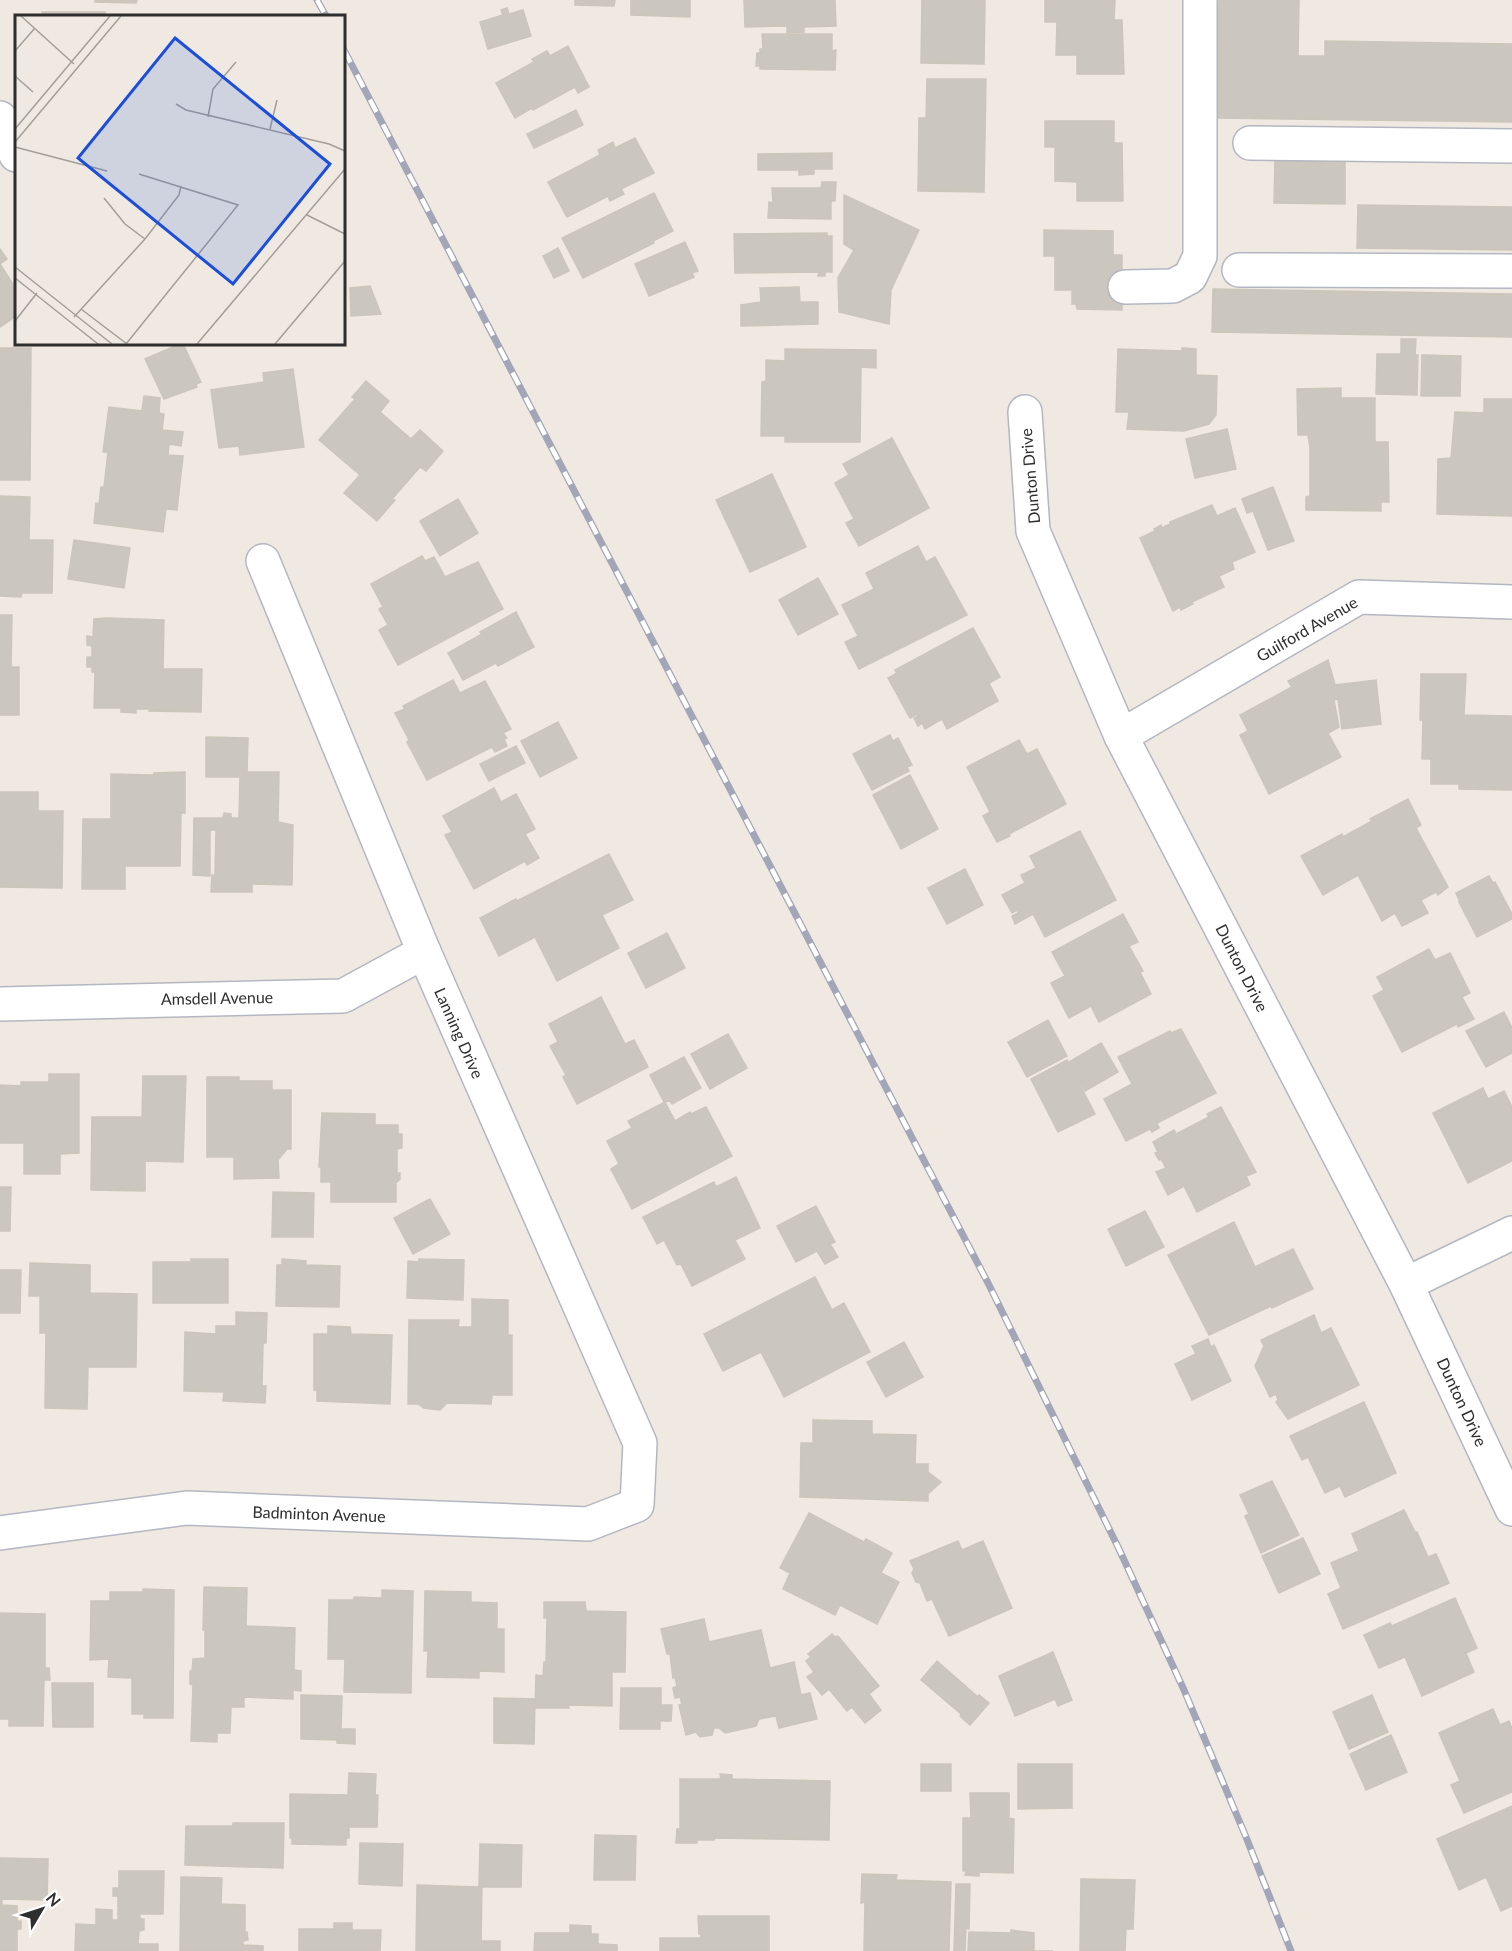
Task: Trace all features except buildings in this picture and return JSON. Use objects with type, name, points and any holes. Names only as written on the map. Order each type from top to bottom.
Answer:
[{"type":"street","points":[[1125,287],[1173,286],[1190,276],[1200,256],[1200,0]]},
{"type":"street","points":[[0,118],[15,153]]},
{"type":"street","points":[[1251,143],[1512,146]]},
{"type":"street","points":[[1239,270],[1512,271]]},
{"type":"street","name":"Dunton Drive","points":[[1024,412],[1034,531],[1122,736],[1406,1284],[1512,1509]]},
{"type":"street","name":"Lanning Drive","points":[[263,561],[423,952],[640,1443],[637,1505]]},
{"type":"street","name":"Guilford Avenue","points":[[1122,736],[1359,597],[1512,602]]},
{"type":"street","name":"Amsdell Avenue","points":[[0,1004],[343,996],[423,952]]},
{"type":"street","points":[[1406,1284],[1512,1233]]},
{"type":"street","name":"Badminton Avenue","points":[[0,1533],[187,1509],[588,1524],[637,1505]]},
{"type":"railway","points":[[317,0],[325,15]]},
{"type":"railway","points":[[345,52],[989,1285],[1119,1549],[1184,1690],[1291,1951]]}]
